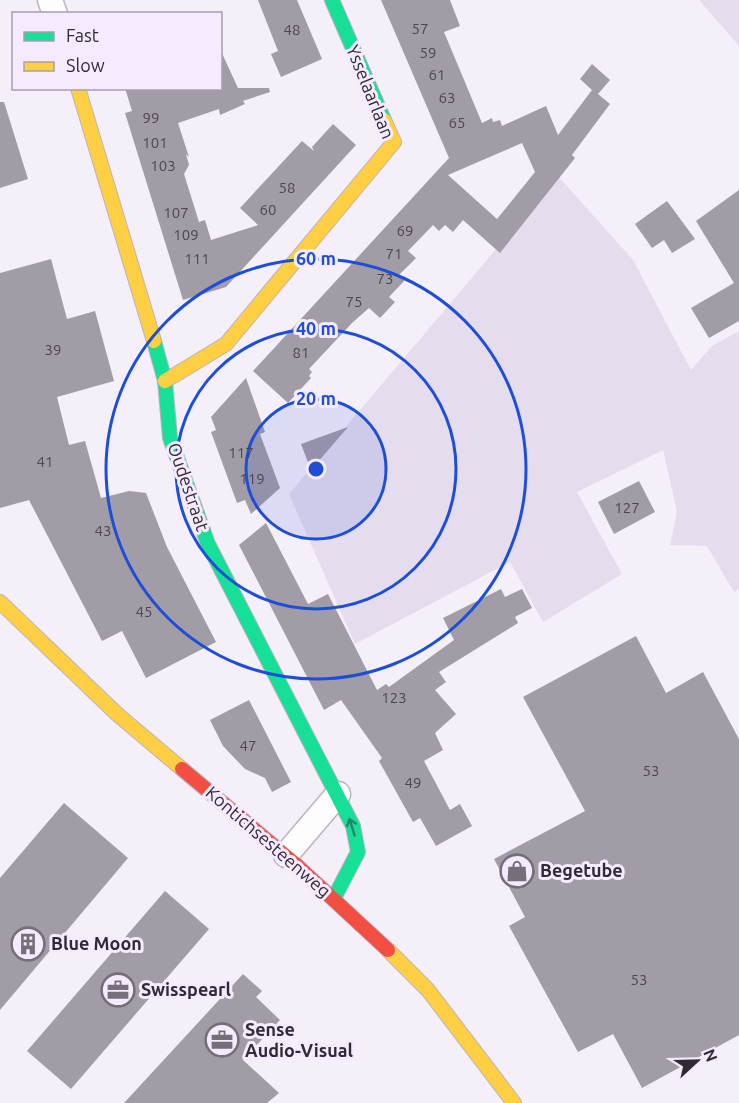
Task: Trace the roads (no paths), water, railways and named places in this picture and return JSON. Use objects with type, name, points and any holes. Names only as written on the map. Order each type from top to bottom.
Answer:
[{"type":"street","name":"Ysselaarlaan","points":[[165,381],[226,344],[394,142],[332,0]]},
{"type":"street","name":"Oudestraat","points":[[79,90],[165,381],[170,438],[208,544],[353,826],[358,852],[333,898]]},
{"type":"street","name":"Kontichsesteenweg","points":[[0,602],[117,714],[286,855],[428,990],[514,1103]]},
{"type":"street","points":[[286,855],[338,794]]},
{"type":"place","name":"Begetube","points":[[517,871]]},
{"type":"place","name":"Blue Moon","points":[[28,944]]},
{"type":"place","name":"Swisspearl","points":[[118,990]]},
{"type":"place","name":"Sense Audio-Visual","points":[[222,1040]]}]
